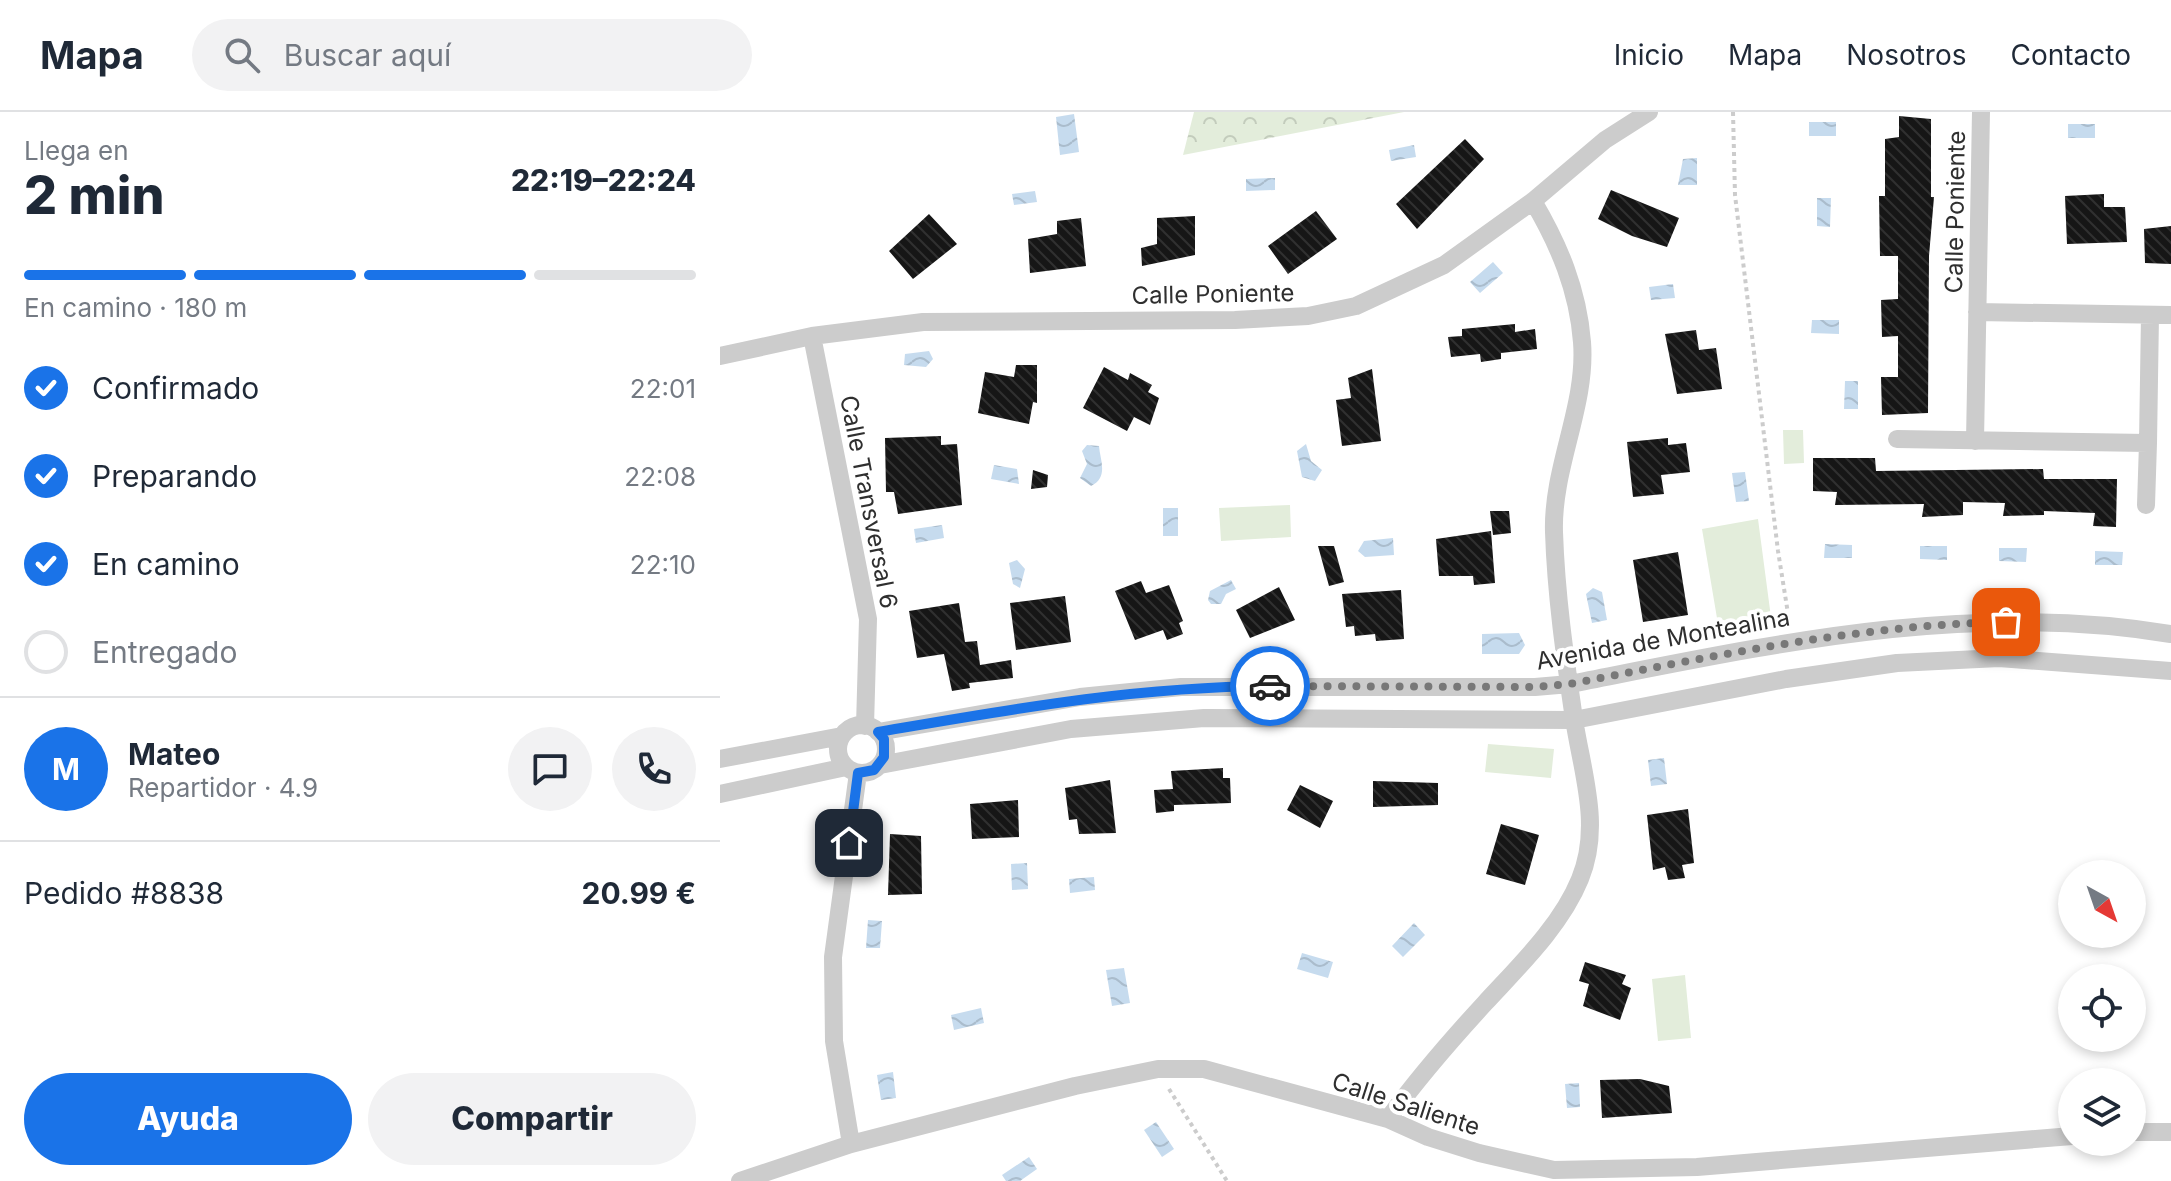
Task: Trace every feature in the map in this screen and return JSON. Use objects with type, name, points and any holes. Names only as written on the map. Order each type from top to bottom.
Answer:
[{"type":"street","name":"Calle Poniente","points":[[720,356],[812,336],[923,322],[1308,316],[1356,306],[1401,288],[1444,265],[1533,201],[1605,140],[1649,112]]},
{"type":"street","name":"Calle Poniente","points":[[1975,441],[1981,112]]},
{"type":"street","points":[[1388,1119],[1423,1071],[1522,963],[1555,921],[1580,880],[1588,850],[1591,808],[1574,720],[1559,608],[1553,529],[1558,477],[1579,389],[1582,346],[1578,304],[1557,243],[1533,201]]},
{"type":"street","name":"Calle Poniente","points":[[1977,312],[2171,315]]},
{"type":"street","points":[[2146,505],[2150,315]]},
{"type":"street","name":"Calle Transversal 6","points":[[812,336],[868,619],[872,729]]},
{"type":"street","points":[[1897,439],[2148,443]]},
{"type":"street","name":"Avenida de Montealina","points":[[872,729],[1080,697],[1181,687],[1535,687],[1570,684],[1793,641],[1939,623],[2006,622],[2133,628],[2171,634]]},
{"type":"street","points":[[720,794],[852,770],[866,773],[880,765],[1071,729],[1204,718],[1574,720],[1786,679],[1897,663],[1999,658],[2171,671]]},
{"type":"street","points":[[720,759],[842,736],[849,730],[872,729],[886,748],[880,765]]},
{"type":"street","points":[[842,736],[838,752],[852,770],[833,957],[834,1041],[851,1144]]},
{"type":"street","name":"Calle Saliente","points":[[740,1181],[851,1144],[1075,1086],[1158,1069],[1204,1069],[1388,1119],[1428,1137],[1479,1153],[1554,1170],[1697,1167],[2058,1137]]},
{"type":"street","points":[[2146,1132],[2171,1132]]},
{"type":"path","points":[[1733,112],[1735,195],[1778,551],[1793,641]]},
{"type":"path","points":[[1158,1069],[1227,1181]]},
{"type":"green space","points":[[1194,112],[1404,112],[1183,155]]},
{"type":"green space","points":[[1783,430],[1803,430],[1804,463],[1784,464]]},
{"type":"green space","points":[[1290,505],[1291,537],[1221,541],[1219,508]]},
{"type":"green space","points":[[1758,519],[1772,625],[1720,636],[1702,529]]},
{"type":"green space","points":[[1488,744],[1554,749],[1551,778],[1485,772]]},
{"type":"green space","points":[[1685,975],[1691,1038],[1658,1041],[1652,979]]},
{"type":"water","points":[[1074,114],[1079,152],[1060,155],[1056,117]]},
{"type":"water","points":[[1809,122],[1836,122],[1836,136],[1809,136]]},
{"type":"water","points":[[2068,124],[2095,124],[2095,138],[2068,138]]},
{"type":"water","points":[[1414,145],[1416,157],[1391,161],[1389,150]]},
{"type":"water","points":[[1697,158],[1697,185],[1678,185],[1683,159]]},
{"type":"water","points":[[1275,178],[1275,190],[1246,191],[1246,179]]},
{"type":"water","points":[[1035,191],[1037,202],[1014,205],[1012,194]]},
{"type":"water","points":[[1817,198],[1831,198],[1830,227],[1817,226]]},
{"type":"water","points":[[1493,262],[1503,273],[1480,293],[1470,282]]},
{"type":"water","points":[[1673,284],[1675,298],[1651,300],[1649,287]]},
{"type":"water","points":[[1812,320],[1839,320],[1839,334],[1811,333]]},
{"type":"water","points":[[929,351],[933,359],[926,367],[904,365],[905,354]]},
{"type":"water","points":[[1845,381],[1858,381],[1858,409],[1844,409]]},
{"type":"water","points":[[1306,444],[1311,461],[1322,470],[1315,481],[1302,477],[1297,451]]},
{"type":"water","points":[[1087,445],[1099,446],[1102,462],[1100,478],[1091,486],[1080,478],[1087,464],[1082,451]]},
{"type":"water","points":[[994,465],[1017,469],[1019,484],[991,479]]},
{"type":"water","points":[[1745,472],[1749,501],[1736,502],[1732,473]]},
{"type":"water","points":[[1163,508],[1178,508],[1178,536],[1163,536]]},
{"type":"water","points":[[942,525],[944,538],[916,543],[914,529]]},
{"type":"water","points":[[1393,538],[1394,555],[1365,557],[1358,551],[1364,541]]},
{"type":"water","points":[[1825,544],[1852,545],[1852,558],[1824,558]]},
{"type":"water","points":[[1920,546],[1947,546],[1947,560],[1920,559]]},
{"type":"water","points":[[1999,548],[2027,548],[2026,562],[1999,561]]},
{"type":"water","points":[[2095,551],[2123,552],[2122,565],[2095,565]]},
{"type":"water","points":[[1017,560],[1025,569],[1020,588],[1013,584],[1009,563]]},
{"type":"water","points":[[1231,580],[1236,589],[1226,594],[1221,604],[1211,604],[1208,600],[1210,591]]},
{"type":"water","points":[[1593,588],[1602,592],[1607,620],[1592,623],[1586,594]]},
{"type":"water","points":[[1519,633],[1525,645],[1519,654],[1482,654],[1482,634]]},
{"type":"water","points":[[1664,758],[1667,784],[1651,786],[1648,760]]},
{"type":"water","points":[[1027,863],[1028,889],[1012,890],[1011,864]]},
{"type":"water","points":[[1094,877],[1095,890],[1070,893],[1069,879]]},
{"type":"water","points":[[868,920],[882,921],[880,948],[866,948]]},
{"type":"water","points":[[1414,923],[1425,935],[1403,957],[1392,946]]},
{"type":"water","points":[[1302,953],[1333,962],[1328,978],[1297,969]]},
{"type":"water","points":[[1124,968],[1130,1003],[1112,1006],[1106,970]]},
{"type":"water","points":[[981,1008],[984,1023],[954,1030],[951,1015]]},
{"type":"water","points":[[893,1072],[896,1098],[881,1100],[877,1075]]},
{"type":"water","points":[[1579,1083],[1580,1107],[1567,1108],[1565,1084]]},
{"type":"water","points":[[1156,1122],[1174,1149],[1162,1157],[1144,1130]]},
{"type":"water","points":[[1029,1157],[1037,1169],[1020,1181],[1006,1181],[1002,1175]]},
{"type":"building","points":[[1899,116],[1931,119],[1931,197],[1934,197],[1929,256],[1928,413],[1882,415],[1881,377],[1898,377],[1898,336],[1882,337],[1881,300],[1898,299],[1898,256],[1880,256],[1879,196],[1885,196],[1885,139],[1899,137]]},
{"type":"building","points":[[1465,139],[1484,159],[1417,229],[1396,204]]},
{"type":"building","points":[[1611,190],[1679,218],[1667,247],[1632,236],[1598,219]]},
{"type":"building","points":[[2104,194],[2104,207],[2125,207],[2127,242],[2067,244],[2065,196]]},
{"type":"building","points":[[1316,211],[1337,239],[1288,274],[1268,246]]},
{"type":"building","points":[[929,214],[957,244],[913,279],[889,251]]},
{"type":"building","points":[[1195,216],[1195,255],[1142,266],[1141,248],[1157,244],[1157,218]]},
{"type":"building","points":[[1081,218],[1086,266],[1030,273],[1028,239],[1057,234],[1057,221]]},
{"type":"building","points":[[2171,226],[2171,264],[2145,263],[2144,229]]},
{"type":"building","points":[[1515,324],[1515,332],[1535,329],[1537,349],[1501,353],[1501,359],[1481,362],[1480,354],[1451,357],[1448,337],[1462,336],[1462,329]]},
{"type":"building","points":[[1696,330],[1699,350],[1716,348],[1722,389],[1677,394],[1665,334]]},
{"type":"building","points":[[1016,365],[1037,365],[1037,403],[1033,402],[1029,424],[978,413],[985,372],[1014,377]]},
{"type":"building","points":[[1104,367],[1128,380],[1130,373],[1152,385],[1148,392],[1159,398],[1150,425],[1134,417],[1127,431],[1083,408]]},
{"type":"building","points":[[1372,369],[1381,441],[1342,446],[1336,400],[1351,398],[1348,378]]},
{"type":"building","points":[[941,436],[941,445],[957,444],[962,505],[898,514],[894,492],[886,492],[885,438]]},
{"type":"building","points":[[1668,438],[1668,445],[1686,443],[1690,472],[1661,475],[1664,494],[1633,497],[1627,442]]},
{"type":"building","points":[[1813,458],[1875,458],[1876,471],[2043,469],[2044,479],[2117,479],[2116,527],[2093,526],[2095,513],[2044,511],[2044,515],[2003,516],[2005,503],[1963,502],[1963,515],[1922,517],[1924,504],[1835,505],[1837,492],[1813,491]]},
{"type":"building","points":[[1033,470],[1048,475],[1047,487],[1031,489]]},
{"type":"building","points":[[1490,511],[1509,511],[1511,533],[1493,535]]},
{"type":"building","points":[[1491,531],[1495,583],[1474,585],[1473,576],[1439,576],[1436,539]]},
{"type":"building","points":[[1318,546],[1334,546],[1344,582],[1329,586]]},
{"type":"building","points":[[1678,552],[1688,615],[1643,622],[1633,560]]},
{"type":"building","points":[[1141,581],[1146,593],[1169,585],[1183,621],[1179,623],[1183,634],[1167,640],[1163,630],[1135,640],[1115,591]]},
{"type":"building","points":[[1279,587],[1295,620],[1250,638],[1236,610]]},
{"type":"building","points":[[1401,590],[1404,639],[1376,641],[1375,634],[1355,636],[1354,626],[1346,627],[1342,594]]},
{"type":"building","points":[[1065,596],[1071,642],[1016,650],[1010,603]]},
{"type":"building","points":[[959,603],[965,642],[977,641],[980,665],[1011,660],[1013,678],[969,683],[970,688],[952,691],[944,654],[917,658],[909,611]]},
{"type":"building","points":[[1223,768],[1223,778],[1230,778],[1231,803],[1174,805],[1174,811],[1156,813],[1154,790],[1173,789],[1171,771]]},
{"type":"building","points":[[1110,780],[1116,833],[1079,834],[1077,819],[1069,820],[1065,788]]},
{"type":"building","points":[[1373,781],[1438,783],[1438,805],[1373,807]]},
{"type":"building","points":[[1300,785],[1333,801],[1320,828],[1287,810]]},
{"type":"building","points":[[1018,800],[1019,837],[972,839],[970,804]]},
{"type":"building","points":[[1688,809],[1694,863],[1682,865],[1685,878],[1668,880],[1665,867],[1653,870],[1647,815]]},
{"type":"building","points":[[1501,824],[1539,835],[1525,885],[1486,874]]},
{"type":"building","points":[[890,834],[921,836],[922,894],[888,895]]},
{"type":"building","points":[[1585,962],[1626,975],[1622,984],[1631,988],[1620,1020],[1583,1006],[1589,984],[1579,981]]},
{"type":"building","points":[[1640,1079],[1669,1086],[1672,1113],[1602,1118],[1600,1080]]},
{"type":"way so far","points":[[1270,686],[1535,687],[1570,684],[1819,636],[1939,623],[2006,622]]},
{"type":"route","points":[[849,843],[858,773],[874,770],[884,757],[884,739],[878,732],[1080,697],[1181,687],[1270,686]]}]
